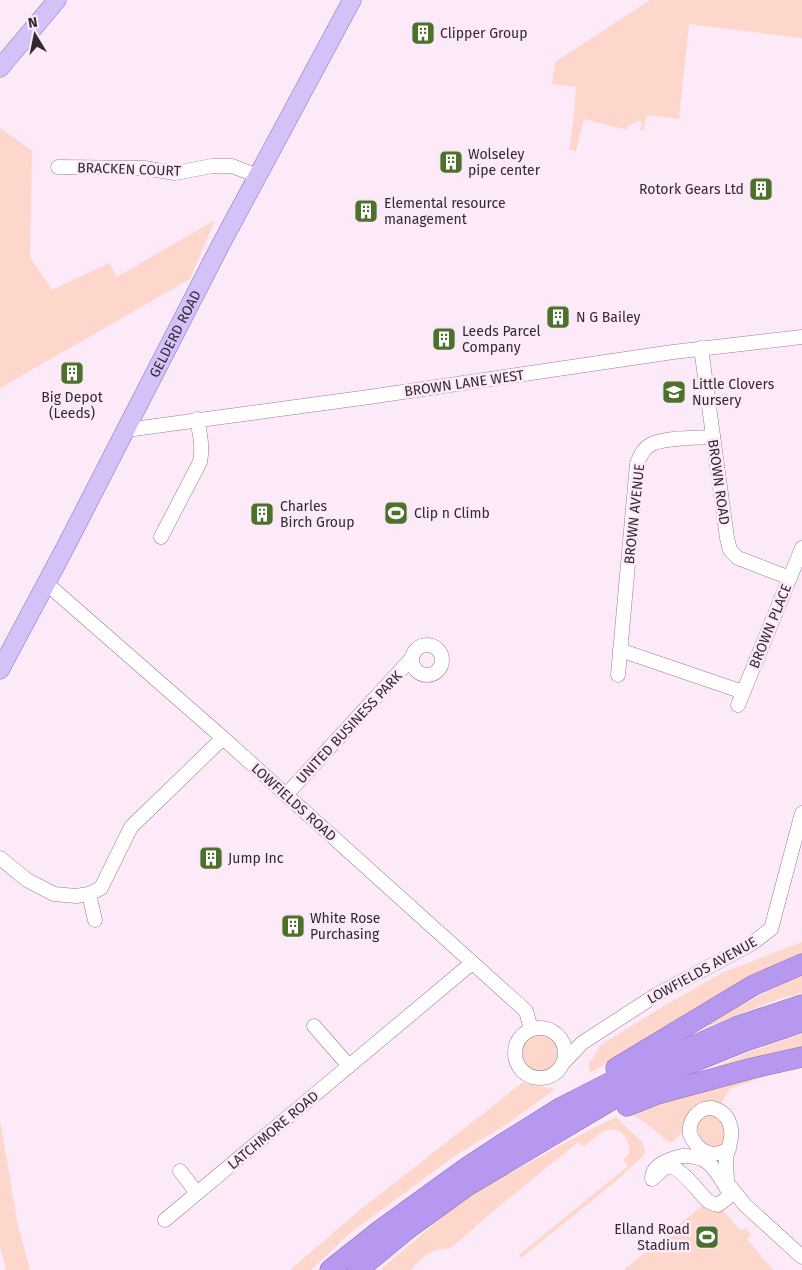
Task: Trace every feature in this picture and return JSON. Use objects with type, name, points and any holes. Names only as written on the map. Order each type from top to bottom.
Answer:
[{"type":"highway","points":[[358,1270],[409,1228],[467,1186],[570,1125],[754,985],[802,964]]},
{"type":"highway","points":[[618,1088],[736,1027],[802,1005]]},
{"type":"highway","points":[[330,1270],[379,1231],[466,1168],[562,1107],[686,1065],[745,1041],[802,1022]]},
{"type":"highway","points":[[618,1088],[657,1094],[802,1057]]},
{"type":"main road","points":[[0,68],[57,0]]},
{"type":"main road","name":"GELDERD ROAD","points":[[0,670],[65,548],[220,246],[352,0]]},
{"type":"street","name":"BRACKEN COURT","points":[[58,167],[144,168],[175,173],[212,166],[232,166],[258,176]]},
{"type":"street","name":"BROWN LANE WEST","points":[[126,430],[369,397],[701,348],[802,337]]},
{"type":"street","name":"BROWN ROAD","points":[[701,348],[730,550],[738,558],[790,578]]},
{"type":"street","points":[[161,537],[200,462],[201,439],[196,419]]},
{"type":"street","name":"BROWN AVENUE","points":[[618,676],[637,464],[641,453],[649,445],[661,440],[713,438]]},
{"type":"street","name":"BROWN PLACE","points":[[620,650],[741,698],[802,548]]},
{"type":"street","name":"LOWFIELDS ROAD","points":[[46,583],[223,738],[526,1011],[531,1029]]},
{"type":"street","name":"UNITED BUSINESS PARK","points":[[286,795],[412,659]]},
{"type":"street","points":[[0,858],[27,880],[54,894],[76,896],[89,894],[102,888],[131,827],[223,738]]},
{"type":"street","name":"LOWFIELDS AVENUE","points":[[564,1061],[582,1043],[656,995],[751,944],[771,929],[802,813]]},
{"type":"street","points":[[89,894],[95,920]]},
{"type":"street","name":"LATCHMORE ROAD","points":[[165,1220],[472,963]]},
{"type":"street","points":[[314,1026],[349,1066]]},
{"type":"street","points":[[540,1027],[548,1029],[556,1033],[562,1039],[565,1046],[564,1061],[556,1073],[550,1077],[535,1078],[522,1071],[517,1064],[515,1057],[517,1042],[521,1036],[531,1029],[540,1027]]},
{"type":"street","points":[[562,1039],[582,1043]]},
{"type":"street","points":[[712,1157],[698,1147],[690,1134],[693,1120],[698,1112],[705,1108],[713,1108],[723,1113],[732,1132],[726,1159],[728,1182]]},
{"type":"street","points":[[712,1157],[729,1149]]},
{"type":"street","points":[[691,1156],[700,1158],[713,1166],[730,1195],[718,1205],[708,1201],[674,1167],[665,1168],[652,1179],[653,1173],[664,1162],[675,1158],[691,1156]]},
{"type":"street","points":[[712,1157],[711,1161],[738,1198],[802,1257]]},
{"type":"street","points":[[180,1171],[198,1193]]},
{"type":"shaded area","points":[[650,0],[802,0],[802,38],[689,24],[679,119],[647,115],[643,131],[640,130],[642,122],[639,121],[628,126],[627,130],[584,119],[576,151],[569,149],[576,87],[552,84],[555,62]]},
{"type":"shaded area","points":[[0,128],[32,151],[30,257],[52,290],[109,263],[117,277],[215,220],[190,279],[0,388]]},
{"type":"shaded area","points":[[802,942],[802,957],[591,1072],[589,1069],[589,1064],[601,1045],[664,1006],[722,973]]},
{"type":"shaded area","points":[[802,974],[802,993],[779,999],[686,1035],[708,1022]]},
{"type":"shaded area","points":[[538,1032],[546,1032],[553,1035],[559,1041],[562,1052],[559,1063],[553,1069],[546,1072],[538,1072],[531,1069],[525,1063],[522,1056],[522,1048],[525,1041],[531,1035]]},
{"type":"shaded area","points":[[802,1034],[802,1051],[697,1075],[752,1051]]},
{"type":"shaded area","points":[[784,1070],[732,1088],[720,1106],[686,1127],[670,1143],[629,1112],[643,1105]]},
{"type":"shaded area","points":[[522,1083],[555,1089],[507,1124],[456,1155],[350,1233],[311,1270],[290,1270],[360,1210]]},
{"type":"shaded area","points":[[707,1113],[720,1117],[727,1134],[722,1145],[718,1147],[706,1146],[698,1133],[700,1121]]},
{"type":"shaded area","points":[[616,1117],[643,1143],[645,1152],[643,1156],[616,1181],[521,1258],[519,1255],[628,1166],[623,1160],[629,1154],[627,1139],[624,1135],[611,1129],[597,1135],[584,1147],[578,1142],[450,1249],[433,1251],[411,1270],[380,1270],[454,1207],[478,1191],[568,1141]]},
{"type":"shaded area","points":[[0,1120],[17,1221],[30,1270],[6,1270],[0,1246]]},
{"type":"shaded area","name":"Elland Road Stadium","points":[[708,1201],[718,1205],[741,1231],[745,1228],[751,1235],[747,1239],[773,1270],[624,1270]]},
{"type":"place","name":"Clipper Group","points":[[423,33]]},
{"type":"place","name":"Wolseley pipe center","points":[[451,162]]},
{"type":"place","name":"Rotork Gears Ltd","points":[[761,189]]},
{"type":"place","name":"Elemental resource management","points":[[366,211]]},
{"type":"place","name":"N G Bailey","points":[[558,317]]},
{"type":"place","name":"Leeds Parcel Company","points":[[444,339]]},
{"type":"place","name":"Big Depot (Leeds)","points":[[72,373]]},
{"type":"place","name":"Little Clovers Nursery","points":[[674,392]]},
{"type":"place","name":"Clip n Climb","points":[[396,513]]},
{"type":"place","name":"Charles Birch Group","points":[[262,514]]},
{"type":"place","name":"Jump Inc","points":[[211,858]]},
{"type":"place","name":"White Rose Purchasing","points":[[293,926]]},
{"type":"place","name":"Elland Road Stadium","points":[[707,1237]]}]
